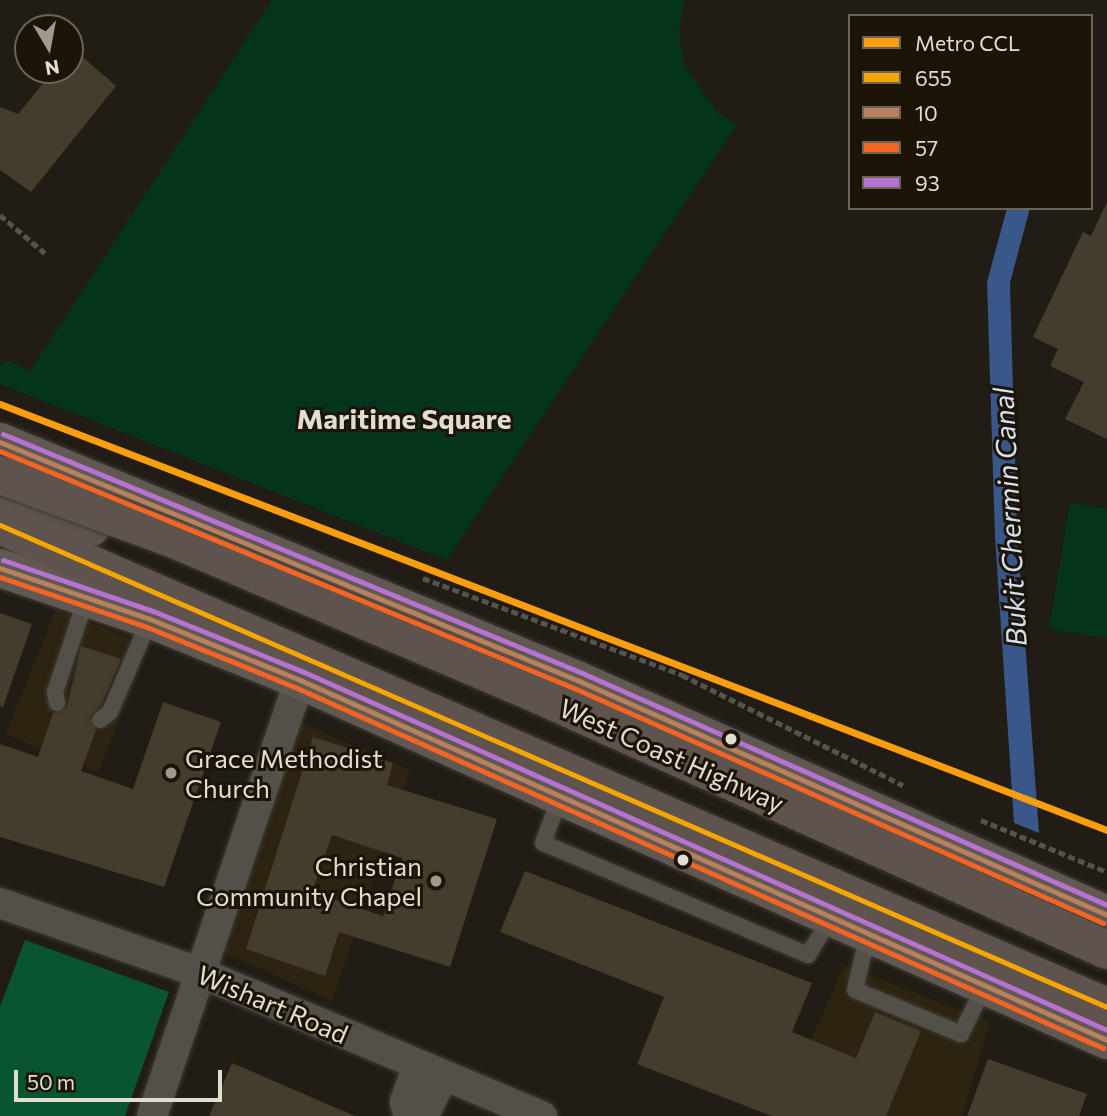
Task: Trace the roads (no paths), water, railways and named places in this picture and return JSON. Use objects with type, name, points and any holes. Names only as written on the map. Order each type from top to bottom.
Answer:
[{"type":"highway","name":"West Coast Highway","points":[[0,475],[179,541],[508,681],[1107,950]]},
{"type":"highway","points":[[0,497],[363,616],[506,655]]},
{"type":"highway","points":[[0,525],[1107,1007]]},
{"type":"main road","points":[[0,442],[506,655],[577,680],[1107,915]]},
{"type":"main road","points":[[0,568],[150,619],[300,680],[562,793],[984,987],[1107,1040]]},
{"type":"street","points":[[152,1116],[300,680]]},
{"type":"street","name":"Wishart Road","points":[[0,903],[201,973],[542,1116]]},
{"type":"street","points":[[409,1116],[425,1113],[430,1071]]},
{"type":"lane","points":[[57,703],[55,692],[87,596]]},
{"type":"lane","points":[[100,720],[110,712],[150,619]]},
{"type":"lane","points":[[562,793],[542,843],[807,955],[832,916]]},
{"type":"lane","points":[[868,933],[855,990],[961,1034],[984,987]]},
{"type":"water","name":"Bukit Chermin Canal","points":[[1006,210],[1029,210],[1010,283],[1017,531],[1039,833],[1014,823],[995,537],[987,282]]},
{"type":"metro line","name":"CCL","points":[[0,404],[1107,830]]},
{"type":"place","name":"Grace Methodist Church","points":[[171,773]]},
{"type":"place","name":"Christian Community Chapel","points":[[436,881]]},
{"type":"district","name":"Maritime Square","points":[[404,418]]}]
